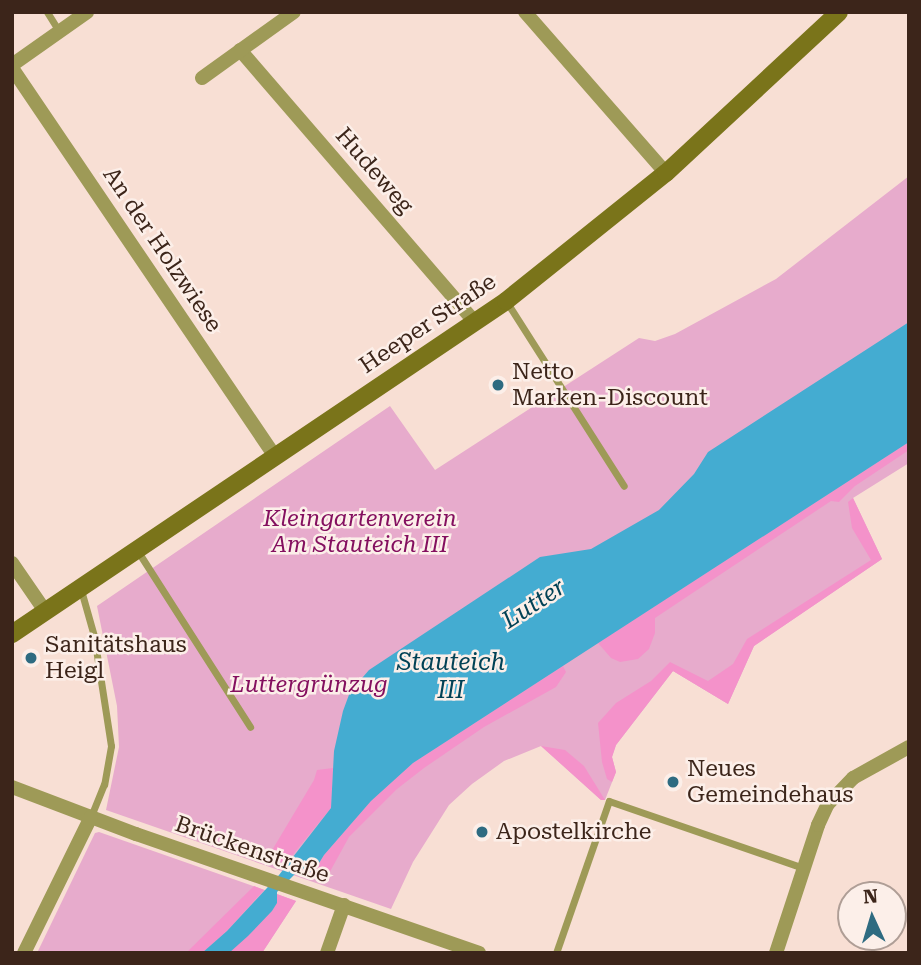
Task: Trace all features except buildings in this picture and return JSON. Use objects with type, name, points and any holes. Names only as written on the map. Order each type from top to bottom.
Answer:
[{"type":"main road","name":"Heeper Straße","points":[[12,634],[506,301],[667,173],[829,16]]},
{"type":"street","points":[[12,66],[88,12]]},
{"type":"street","points":[[202,78],[294,12]]},
{"type":"street","points":[[525,12],[667,173]]},
{"type":"street","name":"Hudeweg","points":[[240,50],[475,322]]},
{"type":"street","name":"An der Holzwiese","points":[[12,66],[275,457]]},
{"type":"street","points":[[12,563],[46,611]]},
{"type":"street","points":[[776,953],[818,825],[834,795],[853,778],[909,747]]},
{"type":"street","name":"Brückenstraße","points":[[12,787],[479,953]]},
{"type":"street","points":[[24,953],[91,817]]},
{"type":"street","points":[[327,953],[344,905]]},
{"type":"lane","points":[[47,12],[59,31]]},
{"type":"lane","points":[[506,301],[624,486]]},
{"type":"lane","points":[[137,549],[250,727]]},
{"type":"lane","points":[[80,588],[87,602],[94,636],[111,746],[104,784],[91,817]]},
{"type":"lane","points":[[556,953],[609,801],[804,868]]},
{"type":"green space","name":"Luttergrünzug","points":[[909,176],[909,463],[853,498],[882,559],[754,646],[728,704],[673,671],[616,745],[612,757],[616,772],[605,800],[601,800],[541,746],[504,761],[449,805],[413,862],[391,909],[106,810],[119,747],[117,706],[97,606],[390,406],[435,470],[639,338],[655,341],[675,334],[776,279]]},
{"type":"green space","points":[[99,832],[296,901],[262,953],[37,953],[95,833]]},
{"type":"shaded area","points":[[909,442],[909,450],[855,486],[839,502],[831,501],[655,618],[655,633],[649,649],[638,659],[620,662],[611,658],[598,643]]},
{"type":"shaded area","points":[[853,498],[882,559],[754,646],[728,704],[673,671],[616,745],[612,757],[616,772],[612,782],[607,779],[602,762],[598,723],[616,703],[651,681],[670,662],[708,681],[733,664],[747,639],[871,560],[852,528],[848,502]]},
{"type":"shaded area","points":[[563,666],[566,672],[556,687],[484,727],[397,789],[349,837],[327,877],[313,873],[324,855],[371,801],[413,763]]},
{"type":"shaded area","points":[[541,746],[565,750],[584,766],[605,800],[601,800]]},
{"type":"shaded area","points":[[333,768],[331,808],[286,863],[268,857],[314,780],[317,770]]},
{"type":"shaded area","points":[[254,886],[264,890],[227,931],[202,953],[186,953]]},
{"type":"shaded area","points":[[277,894],[296,901],[262,953],[229,953],[272,911],[277,903]]},
{"type":"water","name":"Stauteich III","points":[[909,322],[909,442],[413,763],[371,801],[324,855],[313,873],[301,868],[277,892],[277,903],[272,911],[248,936],[229,953],[202,953],[227,931],[279,875],[331,808],[334,751],[343,711],[350,692],[369,670],[540,557],[591,549],[659,510],[694,474],[708,452]]},
{"type":"place","name":"Netto Marken-Discount","points":[[498,385]]},
{"type":"place","name":"Sanitätshaus Heigl","points":[[31,658]]},
{"type":"place","name":"Neues Gemeindehaus","points":[[673,782]]},
{"type":"place","name":"Apostelkirche","points":[[482,832]]},
{"type":"park label","name":"Kleingartenverein Am Stauteich III","points":[[360,532]]},
{"type":"water label","name":"Lutter","points":[[534,604]]}]
